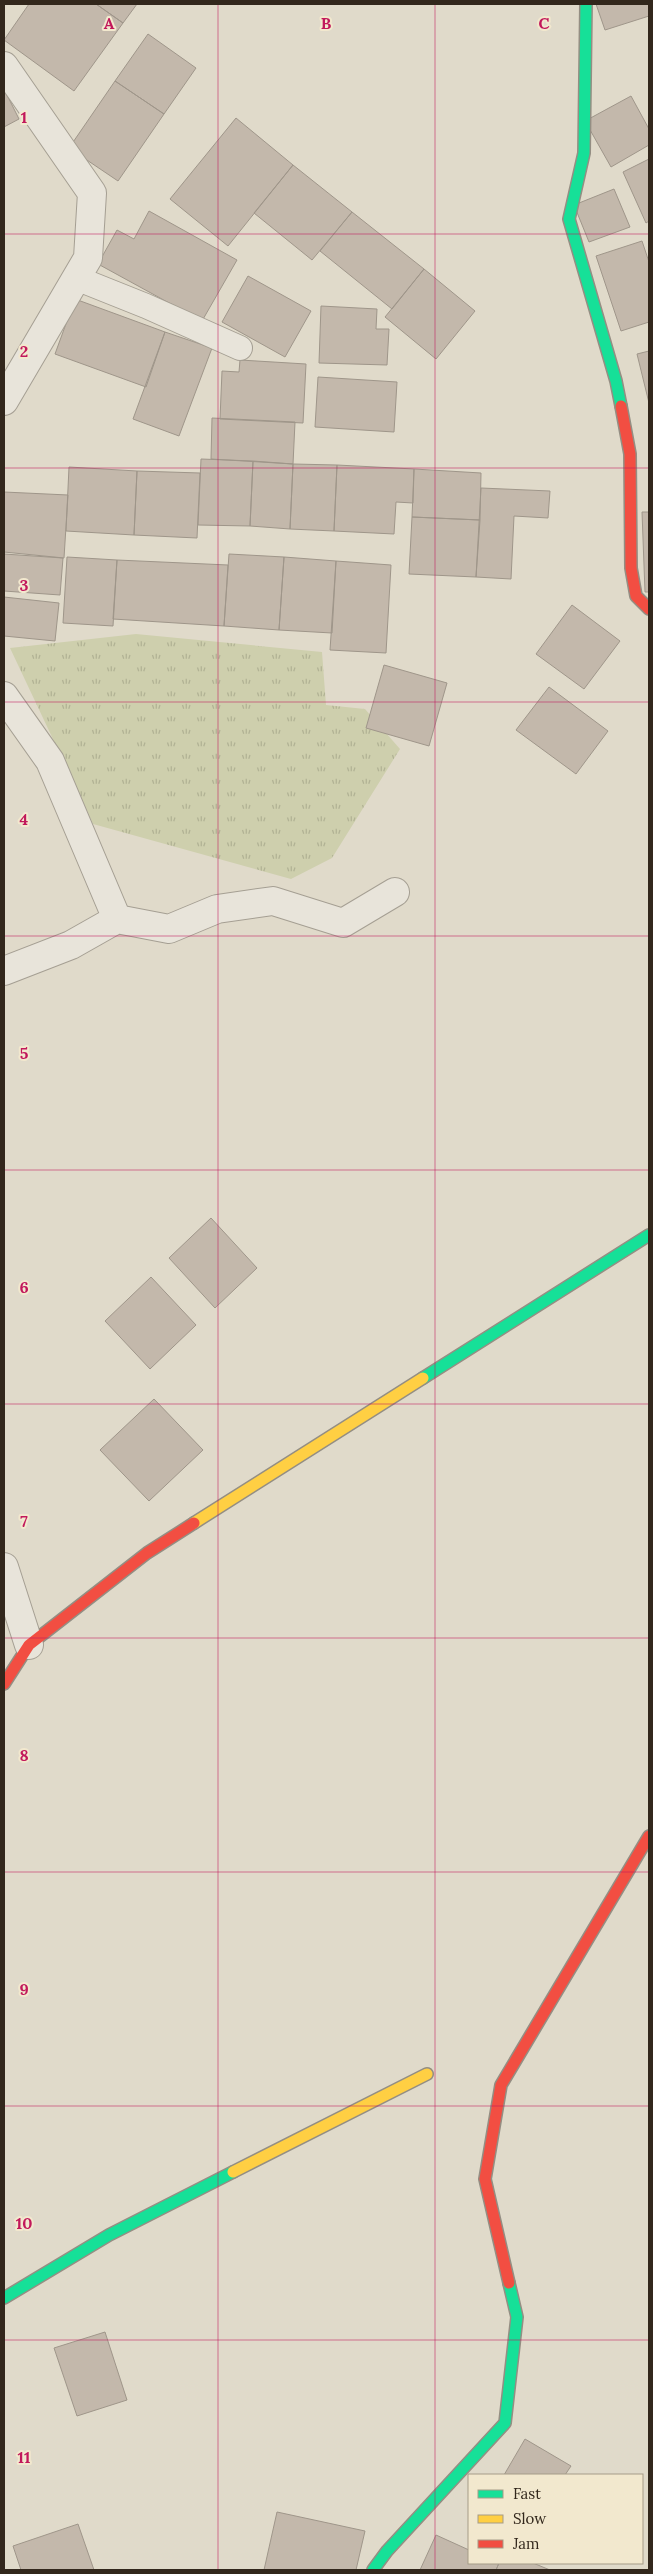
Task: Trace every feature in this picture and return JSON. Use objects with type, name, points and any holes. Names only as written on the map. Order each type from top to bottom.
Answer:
[{"type":"street","points":[[586,4],[584,153],[569,219],[616,381],[630,454],[631,568],[636,596],[649,609]]},
{"type":"street","points":[[4,66],[92,193],[88,258],[4,401]]},
{"type":"street","points":[[4,696],[50,761],[117,919]]},
{"type":"street","points":[[4,971],[71,945],[117,919],[169,929],[217,909],[273,901],[343,923],[395,892]]},
{"type":"street","points":[[4,1684],[29,1645],[147,1553],[649,1235]]},
{"type":"street","points":[[4,1567],[29,1645]]},
{"type":"street","points":[[373,2570],[387,2551],[505,2423],[517,2317],[485,2179],[500,2086],[649,1836]]},
{"type":"street","points":[[4,2298],[109,2235],[427,2074]]},
{"type":"lane","points":[[76,278],[146,306],[240,348]]},
{"type":"green space","points":[[136,634],[322,652],[326,705],[365,709],[400,749],[332,858],[291,879],[93,824],[10,648]]},
{"type":"building","points":[[29,4],[96,4],[123,23],[74,91],[4,40]]},
{"type":"building","points":[[96,4],[137,4],[123,23]]},
{"type":"building","points":[[596,4],[649,4],[649,16],[605,30]]},
{"type":"building","points":[[148,34],[196,68],[164,114],[115,81]]},
{"type":"building","points":[[115,81],[164,114],[118,181],[69,148]]},
{"type":"building","points":[[4,89],[19,119],[4,127]]},
{"type":"building","points":[[631,96],[649,129],[649,145],[611,167],[585,121]]},
{"type":"building","points":[[236,118],[293,165],[228,246],[170,199]]},
{"type":"building","points":[[649,159],[649,221],[646,223],[623,172]]},
{"type":"building","points":[[293,165],[352,212],[312,260],[254,213]]},
{"type":"building","points":[[614,189],[630,227],[589,242],[574,205]]},
{"type":"building","points":[[149,211],[237,260],[202,321],[98,264],[117,230],[134,239]]},
{"type":"building","points":[[352,212],[424,269],[392,309],[320,251]]},
{"type":"building","points":[[642,241],[649,262],[649,322],[621,331],[596,256]]},
{"type":"building","points":[[424,269],[475,311],[436,359],[385,317]]},
{"type":"building","points":[[248,276],[311,311],[285,357],[222,322]]},
{"type":"building","points":[[75,299],[165,332],[146,387],[55,354]]},
{"type":"building","points":[[321,306],[377,309],[376,329],[389,329],[387,365],[319,363]]},
{"type":"building","points":[[165,332],[212,348],[179,436],[133,419]]},
{"type":"building","points":[[649,351],[649,403],[637,354]]},
{"type":"building","points":[[240,360],[306,364],[303,423],[220,419],[222,371],[239,372]]},
{"type":"building","points":[[318,377],[397,382],[394,432],[315,427]]},
{"type":"building","points":[[212,418],[295,422],[293,464],[211,459]]},
{"type":"building","points":[[201,459],[253,461],[250,526],[198,525]]},
{"type":"building","points":[[253,461],[293,464],[290,529],[250,526]]},
{"type":"building","points":[[293,464],[337,465],[334,531],[290,529]]},
{"type":"building","points":[[337,465],[414,469],[413,503],[396,502],[394,534],[334,531]]},
{"type":"building","points":[[69,467],[137,471],[134,535],[66,531]]},
{"type":"building","points":[[414,469],[481,473],[480,520],[412,517]]},
{"type":"building","points":[[137,471],[200,473],[197,538],[134,535]]},
{"type":"building","points":[[481,488],[550,491],[548,518],[514,516],[511,579],[476,577]]},
{"type":"building","points":[[4,492],[68,495],[64,558],[4,552]]},
{"type":"building","points":[[642,512],[649,512],[649,592],[645,592]]},
{"type":"building","points":[[412,517],[480,520],[476,577],[409,574]]},
{"type":"building","points":[[4,554],[63,558],[60,595],[4,591]]},
{"type":"building","points":[[229,554],[284,557],[279,630],[224,626]]},
{"type":"building","points":[[67,557],[117,560],[113,626],[63,623]]},
{"type":"building","points":[[284,557],[336,561],[332,633],[279,630]]},
{"type":"building","points":[[117,560],[228,565],[224,626],[113,619]]},
{"type":"building","points":[[336,561],[391,565],[386,653],[330,650]]},
{"type":"building","points":[[4,597],[59,603],[55,641],[4,636]]},
{"type":"building","points":[[572,605],[620,641],[584,689],[536,654]]},
{"type":"building","points":[[384,665],[447,683],[429,746],[366,728]]},
{"type":"building","points":[[549,687],[608,731],[576,774],[516,730]]},
{"type":"building","points":[[211,1218],[257,1268],[215,1308],[169,1258]]},
{"type":"building","points":[[151,1277],[196,1325],[150,1369],[105,1321]]},
{"type":"building","points":[[154,1399],[203,1450],[149,1501],[100,1450]]},
{"type":"building","points":[[105,2332],[127,2400],[77,2416],[54,2348]]},
{"type":"building","points":[[525,2439],[571,2466],[566,2474],[505,2474]]},
{"type":"building","points":[[277,2512],[365,2531],[356,2570],[264,2570]]},
{"type":"building","points":[[78,2524],[94,2570],[21,2570],[13,2546]]},
{"type":"building","points":[[436,2535],[468,2550],[468,2564],[499,2564],[496,2570],[420,2570]]},
{"type":"building","points":[[499,2564],[535,2564],[550,2570],[496,2570]]},
{"type":"traffic: fast","points":[[586,4],[584,153],[569,219],[616,381],[621,406]]},
{"type":"traffic: fast","points":[[423,1378],[649,1235]]},
{"type":"traffic: fast","points":[[4,2298],[109,2235],[233,2172]]},
{"type":"traffic: fast","points":[[373,2570],[387,2551],[505,2423],[517,2317],[509,2283]]},
{"type":"traffic: slow","points":[[194,1523],[423,1378]]},
{"type":"traffic: slow","points":[[233,2172],[427,2074]]},
{"type":"traffic: jam","points":[[621,406],[630,454],[631,568],[636,596],[649,609]]},
{"type":"traffic: jam","points":[[4,1684],[29,1645],[147,1553],[194,1523]]},
{"type":"traffic: jam","points":[[509,2283],[485,2179],[501,2085],[649,1836]]}]
